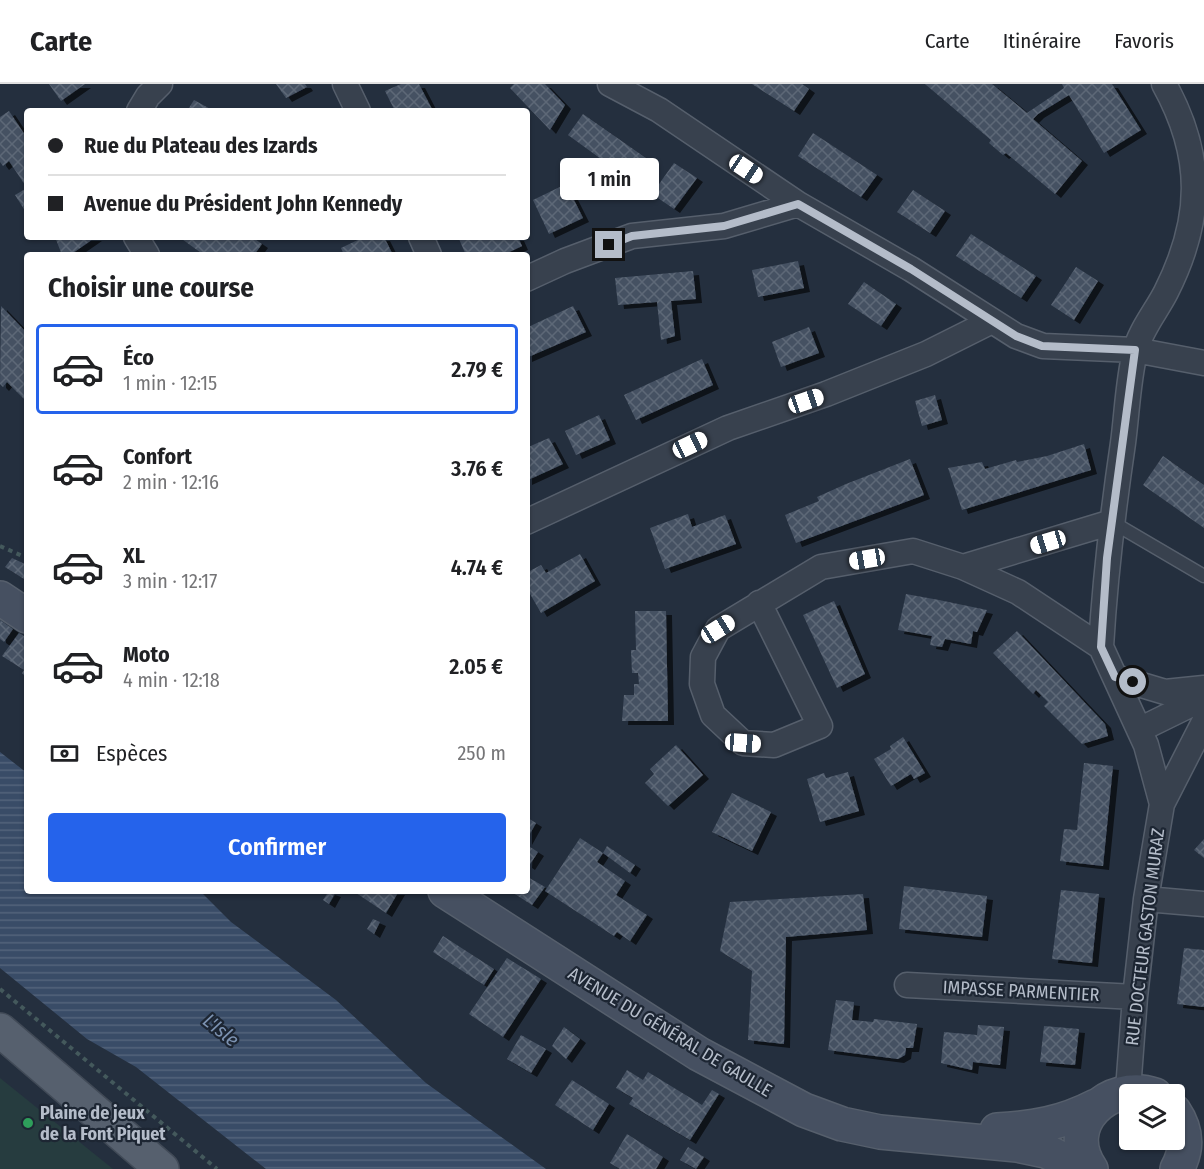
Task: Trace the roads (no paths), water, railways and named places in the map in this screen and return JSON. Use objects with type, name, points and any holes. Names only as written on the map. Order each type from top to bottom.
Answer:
[{"type":"main road","points":[[0,598],[24,614]]},
{"type":"main road","name":"AVENUE DU GÉNÉRAL DE GAULLE","points":[[450,894],[699,1054],[764,1090],[842,1125],[1046,1150],[1082,1169]]},
{"type":"main road","points":[[0,1030],[95,1114],[162,1169]]},
{"type":"main road","points":[[0,1045],[95,1114]]},
{"type":"main road","name":"AVENUE DU GÉNÉRAL DE GAULLE","points":[[911,1135],[1047,1126],[1070,1119],[1119,1093]]},
{"type":"main road","points":[[1185,1103],[1204,1106]]},
{"type":"main road","points":[[1091,1169],[1083,1149],[1083,1134],[1096,1106]]},
{"type":"main road","points":[[1185,1138],[1188,1154]]},
{"type":"street","points":[[141,108],[148,96],[160,84]]},
{"type":"street","points":[[345,84],[357,108]]},
{"type":"street","points":[[610,84],[659,110],[798,204],[911,269],[1016,336],[1042,346],[1135,350],[1204,363]]},
{"type":"street","points":[[1162,804],[1139,730],[1101,647],[1112,522],[1135,350],[1184,257],[1194,217],[1199,182],[1189,140],[1176,104],[1164,84]]},
{"type":"street","points":[[530,277],[565,261],[632,236],[724,226],[798,204]]},
{"type":"street","points":[[530,520],[728,428],[825,394],[926,354],[992,321]]},
{"type":"street","points":[[963,567],[1112,522]]},
{"type":"street","points":[[759,603],[820,726],[774,745],[743,743],[713,715],[702,684],[703,657],[718,629],[759,603],[821,567],[913,551],[963,567],[1018,592],[1101,647]]},
{"type":"street","points":[[1115,677],[1164,692],[1204,688]]},
{"type":"street","points":[[1139,730],[1204,698]]},
{"type":"street","name":"RUE DOCTEUR GASTON MURAZ","points":[[1141,1084],[1135,997],[1146,899],[1162,804],[1204,722]]},
{"type":"street","points":[[1146,899],[1204,903]]},
{"type":"street","name":"IMPASSE PARMENTIER","points":[[907,985],[1135,997]]},
{"type":"lane","points":[[1112,522],[1204,576]]},
{"type":"water","name":"L'Isle","points":[[0,752],[24,771],[24,894],[203,894],[231,922],[336,1000],[426,1083],[546,1169],[266,1169],[136,1067],[87,1039],[0,968]]},
{"type":"place","name":"Plaine de jeux de la Font Piquet","points":[[28,1123]]}]
